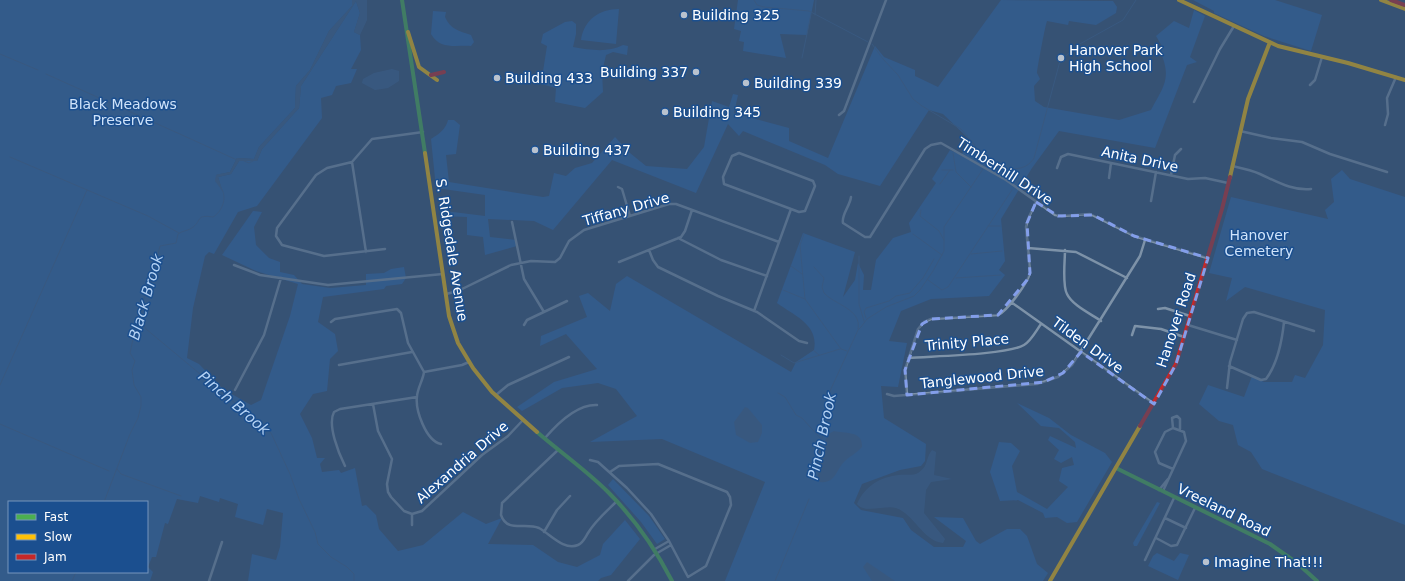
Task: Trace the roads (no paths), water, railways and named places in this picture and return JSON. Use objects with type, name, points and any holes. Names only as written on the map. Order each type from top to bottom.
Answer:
[{"type":"street","points":[[402,0],[406,30],[410,36],[414,56],[419,67],[437,80]]},
{"type":"street","points":[[839,115],[844,111],[886,0]]},
{"type":"street","points":[[1179,0],[1270,42],[1405,80]]},
{"type":"street","points":[[1380,0],[1405,9]]},
{"type":"street","points":[[1391,0],[1405,5]]},
{"type":"street","points":[[1194,102],[1220,48],[1234,26]]},
{"type":"street","name":"S. Ridgedale Avenue","points":[[406,30],[423,132],[446,294],[453,329],[461,348],[496,395],[617,501],[646,534],[672,581]]},
{"type":"street","name":"Hanover Road","points":[[1050,581],[1176,364],[1208,258],[1248,99],[1270,42]]},
{"type":"street","points":[[1310,85],[1315,80],[1322,56]]},
{"type":"street","points":[[431,75],[444,72]]},
{"type":"street","points":[[1385,125],[1388,114],[1387,98],[1396,77]]},
{"type":"street","points":[[1240,131],[1271,138],[1302,142],[1330,154],[1387,172]]},
{"type":"street","points":[[385,249],[324,256],[284,246],[279,243],[276,236],[277,228],[319,172],[327,168],[352,162],[372,139],[423,132]]},
{"type":"street","name":"Timberhill Drive","points":[[851,197],[850,205],[842,218],[842,223],[869,238],[872,236],[928,147],[938,143],[945,144],[984,167],[1058,216],[1086,213],[1145,240],[1208,258]]},
{"type":"street","points":[[1171,175],[1175,154],[1180,148]]},
{"type":"street","points":[[738,153],[813,181],[815,186],[807,209],[800,212],[791,209],[724,184],[723,177],[733,155],[738,153]]},
{"type":"street","name":"Anita Drive","points":[[1057,168],[1061,157],[1066,154],[1188,179],[1205,178],[1228,182]]},
{"type":"street","points":[[352,162],[366,252]]},
{"type":"street","points":[[1108,178],[1111,163]]},
{"type":"street","points":[[1232,166],[1257,172],[1281,184],[1302,189],[1311,189]]},
{"type":"street","points":[[1151,201],[1156,172]]},
{"type":"street","points":[[618,187],[622,189],[630,216]]},
{"type":"street","points":[[906,395],[904,373],[918,329],[924,322],[934,319],[994,316],[1004,312],[1029,277],[1027,223],[1036,202]]},
{"type":"street","name":"Tiffany Drive","points":[[446,294],[458,291],[503,268],[531,261],[558,261],[569,241],[581,232],[669,204],[676,204],[779,242]]},
{"type":"street","points":[[754,311],[791,209]]},
{"type":"street","points":[[619,262],[678,238],[685,231],[692,210]]},
{"type":"street","points":[[512,222],[525,282],[544,312]]},
{"type":"street","points":[[678,238],[722,260],[767,276]]},
{"type":"street","name":"Tanglewood Drive","points":[[887,394],[894,396],[1044,382],[1063,374],[1072,365],[1101,321],[1140,256],[1145,240]]},
{"type":"street","points":[[1028,248],[1065,250],[1079,253],[1127,278]]},
{"type":"street","points":[[649,250],[658,267],[718,296],[754,311],[799,341],[807,343]]},
{"type":"street","points":[[1065,250],[1065,288],[1067,294],[1072,300],[1101,321]]},
{"type":"street","points":[[234,265],[256,274],[328,285],[443,274]]},
{"type":"street","points":[[235,390],[264,334],[281,278]]},
{"type":"street","points":[[524,325],[527,320],[567,302]]},
{"type":"street","name":"Tilden Drive","points":[[1011,302],[1154,404]]},
{"type":"street","points":[[1158,308],[1165,308],[1191,316]]},
{"type":"street","points":[[331,322],[335,319],[397,309],[401,313],[406,338],[412,352],[424,372],[416,407],[419,416],[433,440],[441,444]]},
{"type":"street","points":[[1227,388],[1229,366],[1244,315],[1248,312],[1314,331]]},
{"type":"street","points":[[1229,366],[1261,380],[1266,379],[1276,359],[1282,337],[1284,322]]},
{"type":"street","name":"Trinity Place","points":[[908,358],[999,351],[1020,347],[1028,342],[1041,324]]},
{"type":"street","points":[[1188,325],[1237,340]]},
{"type":"street","points":[[1132,335],[1135,326],[1161,329],[1184,338]]},
{"type":"street","points":[[339,365],[412,352]]},
{"type":"street","points":[[496,395],[508,386],[569,357]]},
{"type":"street","points":[[424,372],[462,365],[470,362]]},
{"type":"street","points":[[345,466],[335,440],[332,414],[340,409],[417,398]]},
{"type":"street","points":[[373,404],[378,431],[392,459],[388,480],[388,492],[404,511],[412,514],[412,525]]},
{"type":"street","points":[[544,438],[565,417],[592,405],[597,405]]},
{"type":"street","points":[[1173,428],[1172,418],[1177,416],[1180,419],[1180,429]]},
{"type":"street","name":"Alexandria Drive","points":[[412,514],[422,511],[482,455],[508,436],[523,420]]},
{"type":"street","points":[[1161,491],[1173,469],[1186,441],[1185,434],[1180,429],[1173,428],[1165,432],[1155,452],[1159,463],[1173,469]]},
{"type":"street","points":[[558,450],[504,501],[500,509],[502,519],[508,525],[534,527],[565,545],[578,545],[583,541],[592,526],[617,501]]},
{"type":"street","points":[[590,460],[598,462],[610,472],[643,505],[669,541],[688,577],[703,569],[731,505],[729,495],[725,491],[658,464],[619,466],[610,472]]},
{"type":"street","name":"Vreeland Road","points":[[1116,468],[1279,549],[1317,581]]},
{"type":"street","points":[[544,532],[557,510],[570,496]]},
{"type":"street","points":[[1145,560],[1174,498]]},
{"type":"street","points":[[1156,538],[1175,546],[1178,544],[1195,508]]},
{"type":"street","points":[[1165,518],[1186,528]]},
{"type":"street","points":[[628,581],[656,551],[669,541]]},
{"type":"street","points":[[209,581],[222,542]]},
{"type":"street","points":[[656,551],[671,545]]},
{"type":"waterway","points":[[754,0],[757,5],[764,7],[809,11],[868,42]]},
{"type":"waterway","points":[[815,15],[816,0]]},
{"type":"waterway","name":"Pinch Brook","points":[[985,166],[990,164],[1002,168],[1014,169],[1030,163],[1034,158],[1060,61],[1078,45],[1123,20],[1136,0]]},
{"type":"waterway","points":[[802,58],[811,14]]},
{"type":"waterway","points":[[872,44],[883,59],[898,75],[913,99],[961,129],[974,144],[986,164]]},
{"type":"waterway","points":[[0,54],[38,70]]},
{"type":"waterway","points":[[46,74],[237,160]]},
{"type":"waterway","points":[[953,153],[956,172],[971,187]]},
{"type":"waterway","points":[[10,157],[148,216],[179,233]]},
{"type":"waterway","name":"Black Brook","points":[[244,161],[249,163],[253,161]]},
{"type":"waterway","name":"Pinch Brook","points":[[828,402],[830,391],[858,330],[867,319],[886,307],[914,296],[920,290],[944,251],[944,227],[983,169]]},
{"type":"waterway","points":[[942,170],[953,170]]},
{"type":"waterway","points":[[940,184],[950,170]]},
{"type":"waterway","name":"Black Brook","points":[[216,181],[217,175],[223,174]]},
{"type":"waterway","name":"Black Brook","points":[[104,501],[130,434],[138,418],[141,406],[141,397],[134,385],[132,370],[135,361],[130,353],[135,330],[141,319],[141,305],[151,283],[160,246],[176,243],[178,234],[190,229],[199,219],[207,216],[213,217],[216,215],[219,212],[224,200],[221,188]]},
{"type":"waterway","points":[[0,385],[87,190]]},
{"type":"waterway","points":[[928,280],[942,290],[948,287],[1012,190]]},
{"type":"waterway","points":[[921,210],[920,216],[939,231],[944,240]]},
{"type":"waterway","points":[[988,226],[1000,226]]},
{"type":"waterway","points":[[804,234],[800,245],[805,299],[841,349],[847,351]]},
{"type":"waterway","points":[[913,234],[942,255]]},
{"type":"waterway","points":[[971,254],[1002,251]]},
{"type":"waterway","points":[[859,256],[859,304],[864,321]]},
{"type":"waterway","points":[[866,318],[864,312],[866,308],[889,301],[896,296],[910,293],[923,278],[934,259]]},
{"type":"waterway","points":[[791,266],[802,274]]},
{"type":"waterway","points":[[814,267],[824,278],[822,287],[824,293],[852,312],[858,322],[858,329]]},
{"type":"waterway","points":[[956,278],[1001,275]]},
{"type":"waterway","points":[[783,290],[805,299]]},
{"type":"waterway","name":"Pinch Brook","points":[[141,319],[146,329],[271,433],[290,474],[299,499],[315,532],[318,544],[331,557],[347,567],[354,574],[354,581]]},
{"type":"waterway","points":[[781,355],[794,363],[840,349]]},
{"type":"waterway","points":[[813,350],[819,355]]},
{"type":"waterway","points":[[778,393],[785,397],[796,415],[802,418],[821,439]]},
{"type":"waterway","points":[[0,424],[109,471]]},
{"type":"waterway","name":"Pinch Brook","points":[[814,477],[824,429]]},
{"type":"waterway","points":[[117,469],[121,474],[181,496]]},
{"type":"waterway","name":"Pinch Brook","points":[[775,581],[809,499]]},
{"type":"waterway","name":"Black Brook","points":[[72,581],[76,573]]},
{"type":"place","name":"Building 325","points":[[684,15]]},
{"type":"place","name":"Hanover Park High School","points":[[1061,58]]},
{"type":"place","name":"Building 337","points":[[696,72]]},
{"type":"place","name":"Building 433","points":[[497,78]]},
{"type":"place","name":"Building 339","points":[[746,83]]},
{"type":"place","name":"Building 345","points":[[665,112]]},
{"type":"place","name":"Building 437","points":[[535,150]]},
{"type":"place","name":"Imagine That!!!","points":[[1206,562]]},
{"type":"park label","name":"Black Meadows Preserve","points":[[123,112]]},
{"type":"park label","name":"Hanover Cemetery","points":[[1259,244]]}]
